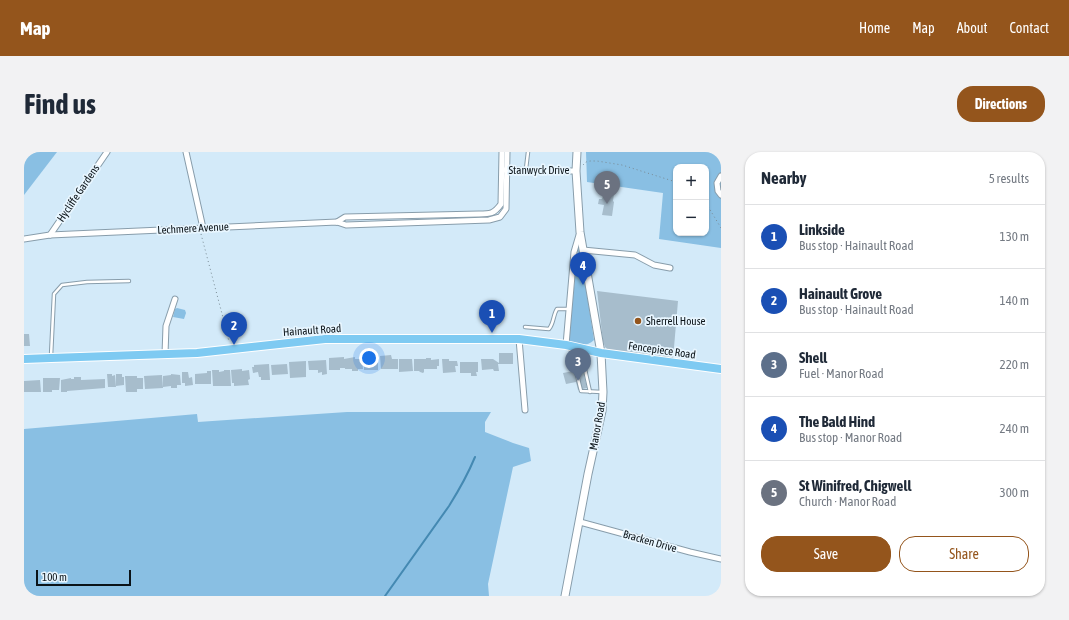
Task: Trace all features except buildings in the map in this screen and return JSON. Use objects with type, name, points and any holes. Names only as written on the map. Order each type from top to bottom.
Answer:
[{"type":"main road","name":"Manor Road","points":[[565,596],[602,411],[603,392],[600,353],[580,232],[576,170],[577,152]]},
{"type":"main road","name":"Hainault Road","points":[[24,360],[197,353],[230,350],[267,344],[325,339],[519,339],[584,348],[600,353]]},
{"type":"main road","name":"Fencepiece Road","points":[[600,353],[721,369]]},
{"type":"street","name":"Hycliffe Gardens","points":[[50,235],[107,152]]},
{"type":"street","points":[[186,152],[201,228]]},
{"type":"street","points":[[502,152],[504,170]]},
{"type":"street","points":[[504,170],[507,152]]},
{"type":"street","name":"Lechmere Avenue","points":[[24,239],[50,235],[337,222],[346,225],[489,220],[500,217],[506,209],[504,170]]},
{"type":"street","name":"Lechmere Avenue","points":[[337,222],[345,217],[487,214],[496,211],[501,204],[504,170]]},
{"type":"street","name":"Stanwyck Drive","points":[[504,170],[576,170]]},
{"type":"street","points":[[721,176],[717,183],[718,191],[721,195]]},
{"type":"street","points":[[479,214],[479,221]]},
{"type":"street","points":[[412,216],[412,223]]},
{"type":"street","name":"Manor Road","points":[[568,346],[569,309],[574,252],[580,232]]},
{"type":"street","points":[[584,250],[635,255],[654,265],[670,268]]},
{"type":"street","points":[[165,354],[166,326],[175,299]]},
{"type":"street","points":[[519,339],[525,410]]},
{"type":"street","name":"Bracken Drive","points":[[580,522],[721,559]]},
{"type":"lane","points":[[526,170],[528,152]]},
{"type":"lane","points":[[51,358],[54,294],[62,285],[87,282],[129,281]]},
{"type":"lane","points":[[524,327],[549,329],[552,325],[557,309],[569,309]]},
{"type":"lane","points":[[568,346],[573,357],[581,391],[603,392]]},
{"type":"lane","points":[[573,357],[584,365],[590,392]]},
{"type":"path","points":[[576,170],[586,162],[597,161],[622,165],[673,181]]},
{"type":"path","points":[[709,208],[721,228]]},
{"type":"path","points":[[201,228],[230,350]]},
{"type":"shaded area","points":[[24,152],[57,152],[24,195]]},
{"type":"shaded area","points":[[586,152],[721,152],[721,248],[659,239],[663,193],[587,182]]},
{"type":"shaded area","points":[[579,243],[594,340],[588,344],[582,345],[568,342]]},
{"type":"shaded area","points":[[175,309],[185,310],[186,313],[184,319],[173,317]]},
{"type":"shaded area","points":[[347,412],[491,412],[485,422],[485,432],[529,448],[531,461],[513,467],[488,584],[489,596],[24,596],[24,429],[197,414],[198,422]]},
{"type":"waterway","points":[[385,596],[449,506],[475,457]]},
{"type":"place","name":"St Winifred, Chigwell","points":[[607,204]]},
{"type":"place","name":"The Bald Hind","points":[[583,285]]},
{"type":"place","name":"Sherrell House","points":[[638,321]]},
{"type":"place","name":"Linkside","points":[[492,333]]},
{"type":"place","name":"Hainault Grove","points":[[234,345]]},
{"type":"place","name":"Shell","points":[[578,381]]}]
